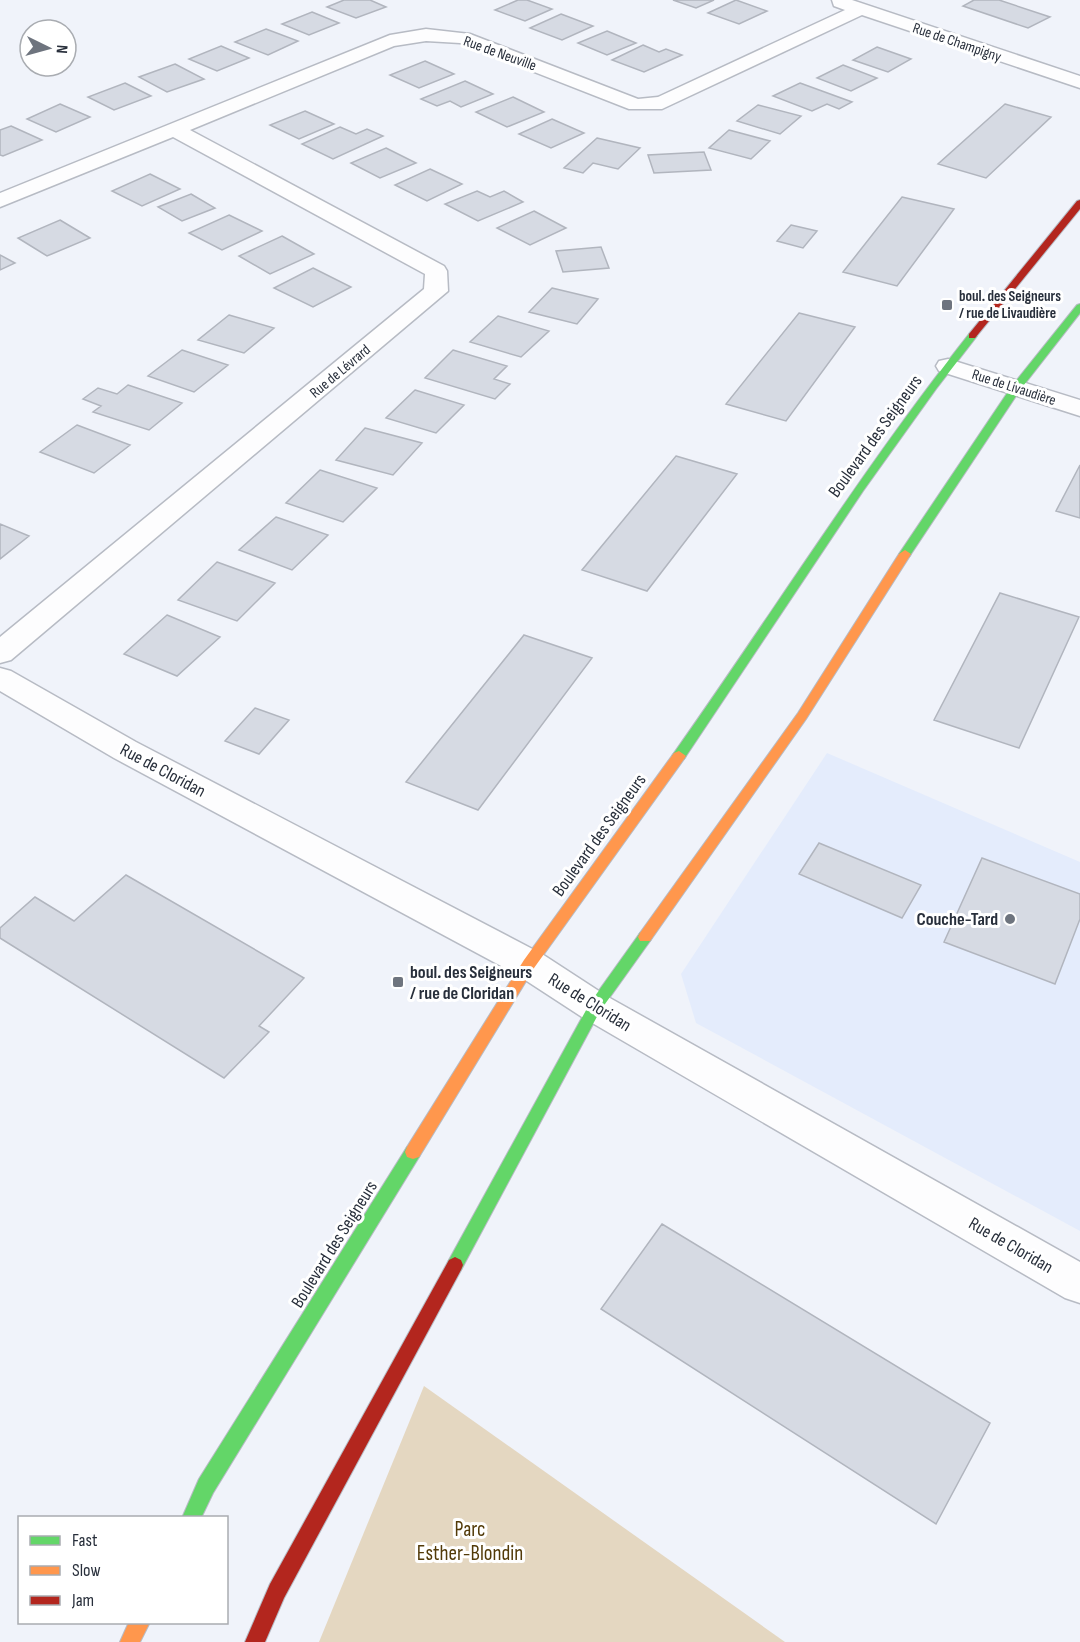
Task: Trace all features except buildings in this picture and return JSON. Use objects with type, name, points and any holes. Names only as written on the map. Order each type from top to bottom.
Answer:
[{"type":"street","name":"Rue de Champigny","points":[[834,0],[1080,82]]},
{"type":"street","name":"Rue de Neuville","points":[[0,201],[390,41],[426,35],[463,38],[636,105],[662,103],[861,9]]},
{"type":"street","name":"Rue de Lévrard","points":[[0,653],[436,291],[436,271],[174,130]]},
{"type":"street","name":"Boulevard des Seigneurs","points":[[192,1516],[206,1486],[529,964],[736,676],[865,479],[948,366],[1080,203]]},
{"type":"street","points":[[255,1642],[277,1591],[595,1007],[802,716],[924,524],[1016,388],[1080,307]]},
{"type":"street","name":"Rue de Livaudière","points":[[948,366],[1080,408]]},
{"type":"street","name":"Rue de Cloridan","points":[[0,678],[125,750],[529,964],[595,1007],[1080,1284]]},
{"type":"street","points":[[130,1642],[139,1624]]},
{"type":"shaded area","points":[[827,753],[1080,862],[1080,1231],[696,1023],[681,974]]},
{"type":"green space","name":"Parc Esther-Blondin","points":[[424,1386],[785,1642],[319,1642]]},
{"type":"traffic: fast","points":[[905,554],[1016,388],[1080,307]]},
{"type":"traffic: fast","points":[[679,756],[858,491],[932,387],[972,336]]},
{"type":"traffic: fast","points":[[455,1265],[595,1007],[645,937]]},
{"type":"traffic: fast","points":[[192,1516],[206,1486],[413,1152]]},
{"type":"traffic: slow","points":[[645,937],[802,716],[905,554]]},
{"type":"traffic: slow","points":[[413,1152],[529,964],[679,756]]},
{"type":"traffic: slow","points":[[130,1642],[139,1624]]},
{"type":"traffic: jam","points":[[972,336],[1080,203]]},
{"type":"traffic: jam","points":[[255,1642],[277,1591],[455,1265]]},
{"type":"place","name":"boul. des Seigneurs / rue de Livaudière","points":[[947,305]]},
{"type":"place","name":"Couche-Tard","points":[[1010,919]]},
{"type":"place","name":"boul. des Seigneurs / rue de Cloridan","points":[[398,982]]}]
